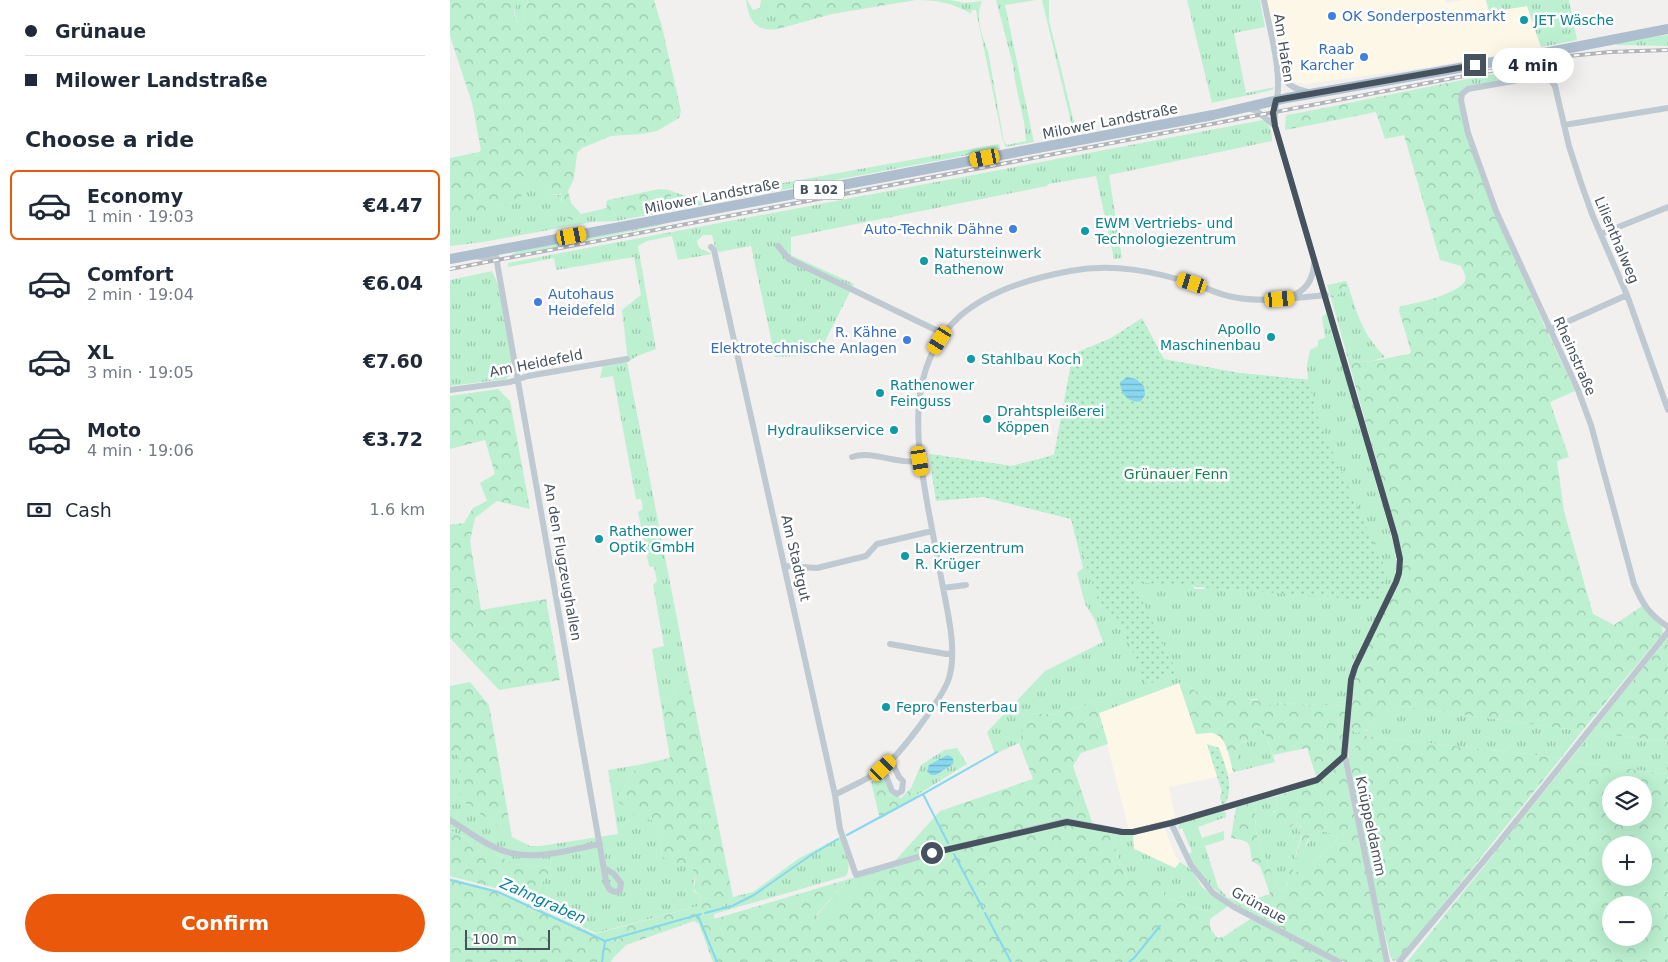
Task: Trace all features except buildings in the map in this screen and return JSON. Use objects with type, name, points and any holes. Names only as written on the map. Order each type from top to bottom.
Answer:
[{"type":"main road","name":"Milower Landstraße","points":[[450,259],[471,255],[496,255],[1195,118],[1276,100],[1534,55],[1668,29]]},
{"type":"street","name":"Am Hafen","points":[[1264,0],[1277,70],[1278,87],[1276,100]]},
{"type":"street","name":"Milower Landstraße","points":[[1277,70],[1287,84],[1297,89],[1314,93]]},
{"type":"street","name":"Rheinstraße","points":[[1550,79],[1541,76],[1464,91],[1461,100],[1468,133],[1496,211],[1578,390],[1591,425],[1634,585],[1642,604],[1654,617],[1668,627]]},
{"type":"street","name":"Lilienthalweg","points":[[1550,79],[1555,86],[1564,126],[1580,180],[1626,295],[1668,410]]},
{"type":"street","points":[[835,795],[883,768],[891,760],[912,736],[945,688],[951,671],[952,653],[943,588],[920,461],[918,414],[926,368],[944,334],[960,316],[988,297],[1033,280],[1082,269],[1104,267],[1141,270],[1179,279],[1232,297],[1251,300],[1326,295],[1275,126],[1273,113],[1276,100]]},
{"type":"street","points":[[1244,107],[1257,111],[1275,126]]},
{"type":"street","points":[[1564,126],[1668,108]]},
{"type":"street","points":[[1601,234],[1668,207]]},
{"type":"street","points":[[778,246],[789,260],[944,334]]},
{"type":"street","name":"Am Stadtgut","points":[[711,247],[714,250],[785,566],[835,795],[840,829],[856,875],[932,853],[1067,822],[1122,832],[1133,832],[1171,823]]},
{"type":"street","name":"An den Flugzeughallen","points":[[496,255],[604,868]]},
{"type":"street","points":[[1280,299],[1295,295],[1308,284],[1313,274],[1314,257]]},
{"type":"street","name":"Knüppeldamm","points":[[1326,295],[1400,559],[1396,582],[1355,667],[1351,680],[1344,756],[1387,962]]},
{"type":"street","points":[[1549,330],[1626,295]]},
{"type":"street","name":"Am Heidefeld","points":[[450,390],[510,382],[519,378],[627,359]]},
{"type":"street","points":[[852,457],[865,455],[900,461],[920,461]]},
{"type":"street","points":[[785,566],[817,568],[866,556],[877,544],[932,531]]},
{"type":"street","points":[[943,588],[966,585]]},
{"type":"street","points":[[1399,962],[1497,845],[1668,632]]},
{"type":"street","points":[[890,644],[946,654],[952,653]]},
{"type":"street","points":[[1171,823],[1317,780],[1344,756]]},
{"type":"street","points":[[883,768],[892,791],[898,794],[902,791],[903,781],[891,760]]},
{"type":"street","points":[[450,820],[494,847],[510,853],[524,855],[600,844]]},
{"type":"street","name":"Grünaue","points":[[1171,823],[1191,865],[1213,893],[1234,907],[1339,962]]},
{"type":"street","points":[[1321,954],[1328,962]]},
{"type":"shaded area","points":[[1267,0],[1445,0],[1446,3],[1464,0],[1486,0],[1489,12],[1527,6],[1541,47],[1435,66],[1306,84],[1296,83],[1288,78],[1283,69],[1279,67]]},
{"type":"shaded area","points":[[1179,683],[1196,734],[1212,733],[1221,738],[1233,772],[1228,774],[1219,748],[1207,744],[1217,777],[1169,787],[1175,818],[1129,830],[1099,713]]},
{"type":"shaded area","points":[[1164,827],[1175,855],[1180,862],[1175,868],[1134,848],[1133,834]]},
{"type":"green space","points":[[450,0],[520,0],[516,5],[514,14],[518,23],[522,23],[524,19],[523,9],[528,0],[654,0],[681,111],[679,118],[657,131],[611,136],[582,148],[577,153],[574,179],[568,191],[571,203],[581,214],[576,220],[568,218],[566,215],[561,194],[550,194],[546,191],[533,170],[520,199],[486,211],[450,216],[450,158],[481,150],[472,103],[450,36]]},
{"type":"green space","points":[[520,0],[528,0],[523,9],[524,19],[522,23],[518,23],[514,11]]},
{"type":"green space","points":[[746,0],[753,10],[760,8],[761,0],[772,0],[778,18],[778,29],[764,29],[754,24],[749,14]]},
{"type":"green space","points":[[772,0],[916,0],[832,14],[778,29],[778,18]]},
{"type":"green space","points":[[917,0],[950,0],[965,3],[982,1],[979,13],[980,26],[988,51],[1004,142],[1007,145],[1026,141],[1013,65],[996,0],[1036,0],[1005,5],[1034,142],[1006,147],[1003,141],[976,10],[972,10],[971,14],[945,3]]},
{"type":"green space","points":[[1042,0],[1049,0],[1049,20],[1077,135],[1074,135]]},
{"type":"green space","points":[[1187,0],[1260,0],[1265,27],[1234,33],[1246,93],[1275,87],[1272,90],[1212,103]]},
{"type":"green space","points":[[1486,0],[1569,0],[1577,40],[1541,47],[1527,6],[1489,12]]},
{"type":"green space","points":[[1668,35],[1668,46],[1617,45],[1615,42]]},
{"type":"green space","points":[[1554,63],[1555,71],[1468,87],[1463,91],[1457,81]]},
{"type":"green space","points":[[1457,81],[1463,91],[1460,100],[1494,210],[1575,391],[1550,402],[1569,457],[1557,461],[1564,511],[1593,614],[1614,625],[1642,606],[1662,627],[1663,633],[1582,731],[1399,706],[1366,730],[1355,733],[1350,729],[1355,672],[1398,584],[1397,535],[1343,341],[1348,344],[1354,361],[1359,362],[1410,354],[1411,351],[1399,311],[1400,306],[1425,301],[1445,294],[1461,286],[1466,277],[1461,266],[1440,260],[1404,135],[1385,139],[1376,112],[1291,129],[1304,112]]},
{"type":"green space","points":[[1304,112],[1291,129],[1285,130],[1286,115]]},
{"type":"green space","points":[[1263,120],[1271,129],[1272,141],[1109,175],[1122,258],[1114,259],[1096,176],[1048,184],[1047,186],[791,237],[791,255],[854,284],[818,355],[775,357],[751,246],[719,252],[715,247],[712,235],[703,235],[697,241],[698,244],[700,248],[712,254],[678,260],[672,236],[647,241],[638,246],[656,349],[637,356],[628,362],[622,310],[641,295],[634,257],[556,270],[554,258],[508,267],[508,263]]},
{"type":"green space","points":[[999,144],[1000,149],[616,221],[592,222],[483,242],[450,246],[450,216],[502,207],[517,201],[533,169],[546,191],[550,194],[561,195],[561,201],[576,220],[581,214],[607,208],[616,215],[672,195],[669,190],[701,202],[728,197],[750,189]]},
{"type":"green space","points":[[659,189],[669,190],[672,195],[656,210],[619,217],[607,208],[606,203],[608,200]]},
{"type":"green space","points":[[662,222],[662,225],[509,256],[518,251]]},
{"type":"green space","points":[[492,271],[503,305],[514,368],[506,379],[450,386],[450,280]]},
{"type":"green space","points":[[1346,281],[1348,285],[1335,297],[1331,298],[1327,285]]},
{"type":"green space","points":[[1348,285],[1366,332],[1385,357],[1366,362],[1354,361],[1348,344],[1343,341],[1331,298],[1335,297]]},
{"type":"green space","points":[[1327,313],[1393,541],[1396,559],[1393,583],[1351,667],[1346,706],[1273,703],[1278,718],[1275,719],[1257,699],[1212,702],[1184,683],[1179,683],[1099,713],[1092,701],[1058,715],[1029,713],[1019,743],[995,754],[987,732],[1045,671],[1103,642],[1095,620],[1085,604],[1077,573],[1083,568],[1071,519],[1000,500],[994,484],[936,501],[929,454],[1012,466],[1054,455],[1073,354],[1160,560],[1195,589],[1204,589],[1211,583],[1240,373],[1308,380],[1307,365],[1310,350],[1318,346],[1318,340],[1325,338],[1322,317]]},
{"type":"green space","name":"Grünauer Fenn","points":[[1142,318],[1164,359],[1240,373],[1309,380],[1320,424],[1388,574],[1379,601],[1133,582],[1177,672],[1147,685],[1119,621],[1099,603],[1071,519],[983,497],[936,501],[929,454],[1012,466],[1054,455],[1073,354],[1111,338]]},
{"type":"green space","points":[[627,362],[689,680],[675,684],[673,695],[666,703],[663,717],[652,649],[664,646],[653,585],[657,581],[654,567],[649,566],[638,512],[643,509],[641,499],[636,499],[613,376],[600,378],[603,365]]},
{"type":"green space","points":[[498,389],[510,401],[530,509],[497,501],[475,518],[470,541],[481,610],[546,599],[560,680],[499,690],[450,638],[450,525],[464,523],[473,508],[487,501],[480,483],[495,474],[485,440],[450,449],[450,396]]},
{"type":"green space","points":[[1668,637],[1668,741],[1591,733]]},
{"type":"green space","points":[[689,680],[733,897],[714,914],[714,919],[849,879],[816,915],[821,924],[872,873],[931,856],[1067,823],[1109,833],[1128,881],[1153,875],[1166,884],[1163,892],[1166,898],[1217,914],[1210,919],[1210,925],[1211,930],[1218,938],[1223,937],[1252,918],[1333,962],[713,962],[699,924],[694,921],[626,945],[611,962],[450,962],[450,878],[499,891],[595,934],[699,906],[700,895],[690,887],[695,884],[692,864],[683,865],[662,857],[660,841],[662,835],[652,820],[640,819],[616,800],[638,765],[670,758],[663,717],[666,703],[673,695],[675,684]]},
{"type":"green space","points":[[470,682],[489,705],[512,837],[460,799],[459,755],[450,755],[450,686]]},
{"type":"green space","points":[[1179,683],[1184,683],[1212,702],[1246,699],[1268,702],[1276,719],[1278,718],[1272,703],[1346,706],[1343,753],[1316,776],[1307,748],[1273,755],[1265,733],[1260,726],[1257,726],[1252,729],[1249,740],[1236,744],[1239,771],[1233,772],[1228,749],[1222,739],[1213,733],[1196,734]]},
{"type":"green space","points":[[1092,701],[1099,713],[1108,744],[1081,753],[1073,766],[1093,825],[1067,820],[893,863],[940,811],[1033,779],[1019,743],[1028,713],[1058,715]]},
{"type":"green space","points":[[1399,706],[1582,731],[1561,758],[1365,736],[1349,754],[1350,729],[1366,731],[1390,710]]},
{"type":"green space","points":[[1260,726],[1265,733],[1275,762],[1239,771],[1236,745],[1247,741],[1252,729]]},
{"type":"green space","points":[[1591,733],[1668,741],[1668,774],[1569,761]]},
{"type":"green space","points":[[1365,736],[1561,758],[1399,959],[1393,961],[1390,956],[1363,840],[1349,761],[1349,754]]},
{"type":"green space","points":[[1207,744],[1219,748],[1228,776],[1228,797],[1225,804],[1222,805],[1220,796],[1222,792]]},
{"type":"green space","points":[[957,748],[967,764],[917,795],[911,788],[921,765],[944,750]]},
{"type":"green space","points":[[450,755],[459,755],[460,799],[512,837],[530,846],[618,834],[608,770],[638,765],[616,800],[652,820],[662,835],[660,841],[662,857],[692,863],[694,874],[693,891],[700,895],[699,906],[596,933],[530,903],[551,868],[514,864],[450,830]]},
{"type":"green space","points":[[1569,761],[1668,774],[1668,962],[1407,962]]},
{"type":"green space","points":[[1343,762],[1385,962],[1345,962],[1249,912],[1252,900],[1270,894],[1260,866],[1252,861],[1248,843],[1231,838],[1236,807],[1253,802],[1258,840],[1279,890],[1281,891],[1287,887],[1288,885],[1285,880],[1290,870],[1292,869],[1295,873],[1312,864],[1335,843],[1337,838],[1325,832],[1314,833],[1308,840],[1302,858],[1295,858],[1302,836],[1299,831],[1301,827],[1297,822],[1291,827],[1274,821],[1272,815],[1276,810],[1277,796],[1314,784]]},
{"type":"green space","points":[[883,775],[890,794],[901,798],[911,788],[917,795],[913,800],[880,819],[871,782]]},
{"type":"green space","points":[[1277,796],[1276,810],[1273,812],[1292,827],[1297,822],[1300,826],[1301,835],[1295,858],[1305,848],[1310,836],[1314,833],[1325,832],[1337,838],[1335,843],[1312,864],[1285,881],[1288,886],[1281,891],[1258,840],[1253,802]]},
{"type":"green space","points":[[1223,811],[1226,813],[1226,817],[1198,827],[1202,838],[1224,831],[1224,840],[1205,846],[1218,887],[1228,898],[1252,900],[1249,912],[1221,894],[1201,874],[1189,854],[1192,852],[1182,828],[1179,829],[1178,827],[1180,823]]},
{"type":"green space","points":[[450,830],[514,864],[552,868],[530,903],[499,889],[450,876]]},
{"type":"green space","points":[[1109,833],[1119,835],[1133,834],[1134,849],[1175,868],[1180,862],[1192,870],[1202,887],[1228,906],[1217,914],[1166,898],[1163,892],[1128,881]]},
{"type":"green space","points":[[840,837],[846,851],[849,867],[846,876],[714,914],[733,897],[753,892],[798,859]]},
{"type":"green space","points":[[872,873],[821,925],[816,916],[849,879]]},
{"type":"water","points":[[1127,377],[1136,379],[1144,386],[1145,395],[1141,401],[1133,401],[1123,394],[1120,382]]},
{"type":"water","points":[[947,755],[952,758],[953,764],[936,775],[931,775],[927,771],[929,765]]},
{"type":"waterway","points":[[847,835],[997,752]]},
{"type":"waterway","points":[[923,794],[948,843]]},
{"type":"waterway","points":[[705,913],[732,906],[754,895],[811,855],[838,839]]},
{"type":"waterway","points":[[954,854],[983,909]]},
{"type":"waterway","name":"Zahngraben","points":[[450,880],[498,892],[605,941],[602,962]]},
{"type":"waterway","points":[[985,913],[1011,962]]},
{"type":"waterway","points":[[605,941],[701,914]]},
{"type":"waterway","points":[[698,916],[717,962]]},
{"type":"waterway","points":[[1129,962],[1160,926]]},
{"type":"railway","points":[[450,269],[1569,56],[1610,52],[1668,50]]},
{"type":"place","name":"OK Sonderpostenmarkt","points":[[1332,16]]},
{"type":"place","name":"JET Wäsche","points":[[1524,20]]},
{"type":"place","name":"Raab Karcher","points":[[1364,57]]},
{"type":"place","name":"Auto-Technik Dähne","points":[[1013,229]]},
{"type":"place","name":"EWM Vertriebs- und Technologiezentrum","points":[[1085,231]]},
{"type":"place","name":"Natursteinwerk Rathenow","points":[[924,261]]},
{"type":"place","name":"Autohaus Heidefeld","points":[[538,302]]},
{"type":"place","name":"Apollo Maschinenbau","points":[[1271,337]]},
{"type":"place","name":"R. Kähne Elektrotechnische Anlagen","points":[[907,340]]},
{"type":"place","name":"Stahlbau Koch","points":[[971,359]]},
{"type":"place","name":"Rathenower Feinguss","points":[[880,393]]},
{"type":"place","name":"Drahtspleißerei Köppen","points":[[987,419]]},
{"type":"place","name":"Hydraulikservice","points":[[894,430]]},
{"type":"place","name":"Rathenower Optik GmbH","points":[[599,539]]},
{"type":"place","name":"Lackierzentrum R. Krüger","points":[[905,556]]},
{"type":"place","name":"Fepro Fensterbau","points":[[886,707]]},
{"type":"route","points":[[932,853],[1067,822],[1111,831],[1133,832],[1171,823],[1312,782],[1317,780],[1344,756],[1351,680],[1355,667],[1396,582],[1400,559],[1326,295],[1275,126],[1273,113],[1276,100],[1475,65]]}]
